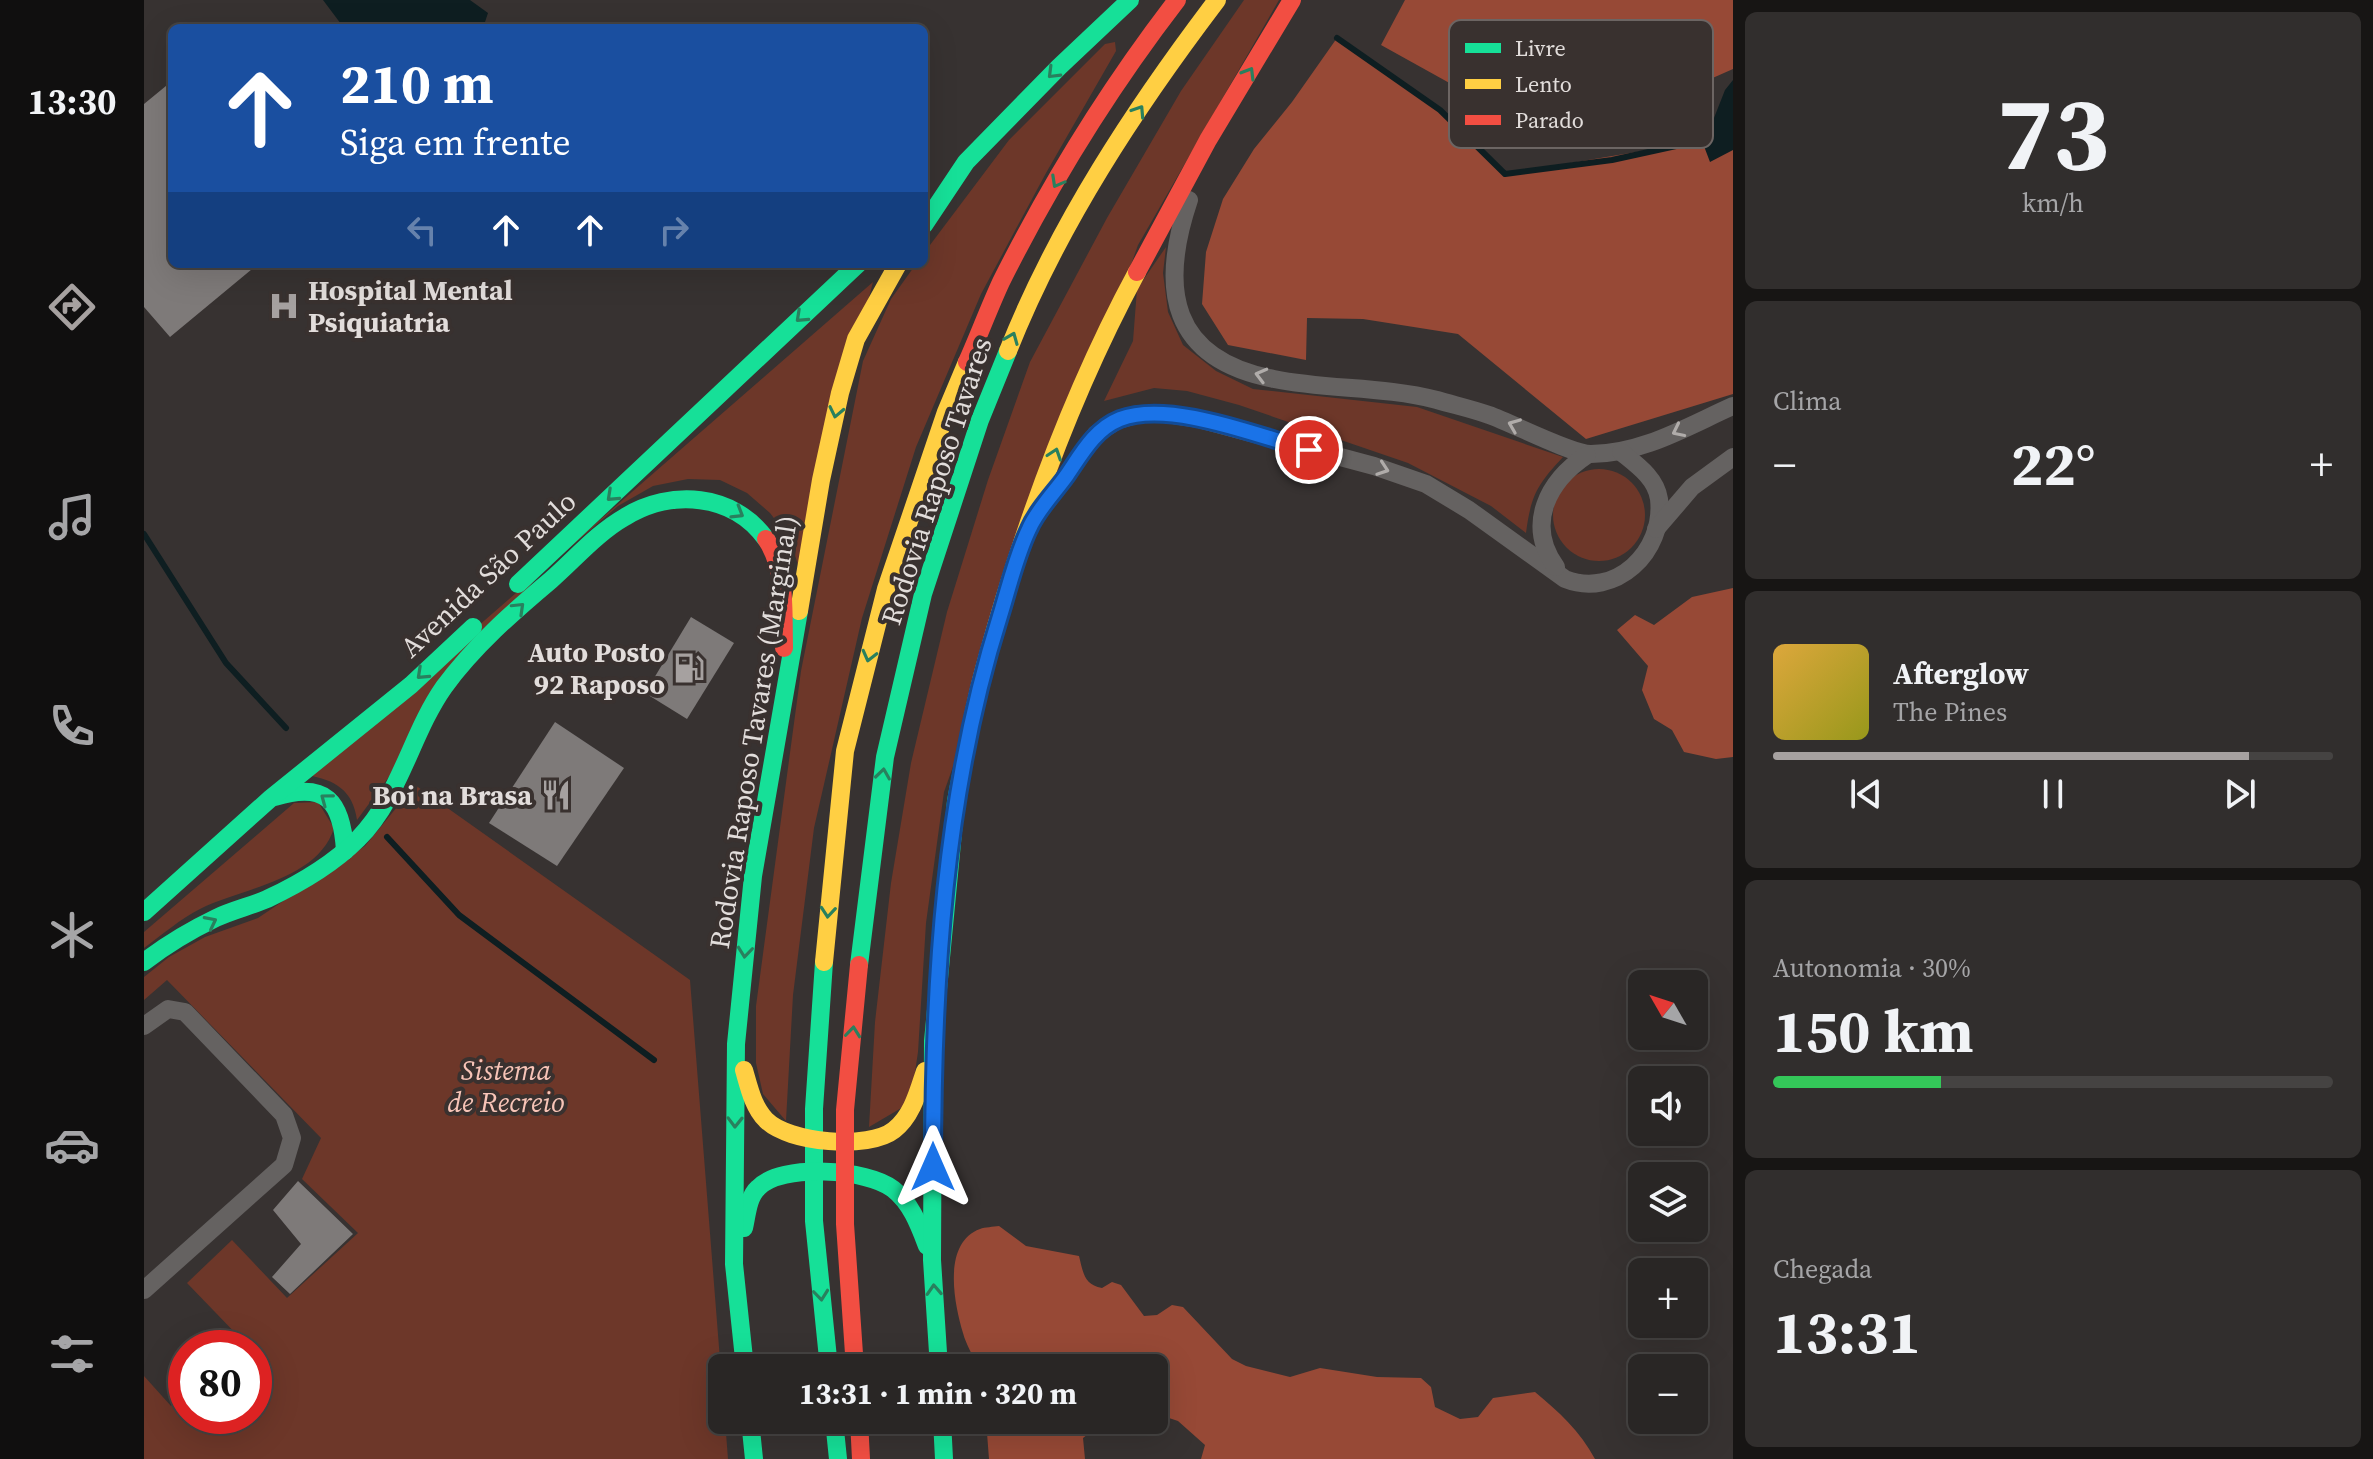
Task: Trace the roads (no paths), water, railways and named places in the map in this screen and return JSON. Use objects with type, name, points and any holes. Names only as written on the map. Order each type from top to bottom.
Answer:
[{"type":"main road","points":[[928,198],[1130,0]]},
{"type":"main road","name":"Rodovia Raposo Tavares","points":[[828,1354],[814,1221],[814,1109],[828,909],[845,751],[886,589],[946,412],[1001,283],[1069,160],[1145,42],[1177,0]]},
{"type":"main road","name":"Rodovia Raposo Tavares","points":[[854,1354],[845,1224],[845,1110],[864,914],[885,757],[923,594],[980,420],[1031,292],[1099,172],[1176,54],[1217,0]]},
{"type":"main road","points":[[938,1354],[932,1260],[933,1041],[956,801],[983,671],[1072,405],[1108,325],[1208,140],[1292,0]]},
{"type":"main road","points":[[928,219],[966,162]]},
{"type":"main road","name":"Avenida São Paulo","points":[[144,912],[271,798],[411,685],[854,268]]},
{"type":"main road","name":"Rodovia Raposo Tavares (Marginal)","points":[[744,1354],[734,1264],[736,1044],[753,876],[821,480],[840,393],[856,339],[896,268]]},
{"type":"main road","name":"Avenida São Paulo","points":[[144,962],[217,918],[268,898],[345,851],[370,826],[430,710],[459,666],[615,523],[653,504],[675,499],[717,502],[736,510],[757,525],[769,540],[777,559],[781,583],[786,681]]},
{"type":"main road","points":[[271,798],[297,788],[316,791],[327,798],[339,812],[345,827],[345,851]]},
{"type":"main road","points":[[736,1044],[753,1103],[762,1119],[794,1137],[875,1141],[891,1134],[905,1121],[917,1097],[933,1041]]},
{"type":"main road","points":[[734,1264],[752,1194],[771,1178],[796,1173],[869,1176],[888,1184],[905,1200],[918,1222],[932,1260]]},
{"type":"main road","points":[[751,1434],[754,1459]]},
{"type":"main road","points":[[835,1434],[838,1459]]},
{"type":"main road","points":[[860,1434],[861,1459]]},
{"type":"main road","points":[[943,1434],[944,1459]]},
{"type":"street","points":[[1208,140],[1182,220],[1173,285],[1184,327],[1202,347],[1225,362],[1276,380],[1396,390],[1436,400],[1488,415],[1587,455],[1621,452],[1662,439],[1733,406]]},
{"type":"street","points":[[1029,528],[1096,434],[1118,420],[1139,414],[1167,414],[1199,419],[1374,466],[1426,484],[1469,510],[1565,579],[1579,585],[1593,586],[1611,581],[1636,565],[1654,531],[1692,487],[1733,457]]},
{"type":"street","points":[[1621,452],[1651,479],[1659,498],[1654,531]]},
{"type":"street","points":[[1565,579],[1545,552],[1542,525],[1545,506],[1552,487],[1567,468],[1587,455]]},
{"type":"street","points":[[144,1026],[168,1009],[185,1012],[284,1115],[292,1138],[284,1165],[144,1290]]},
{"type":"waterway","points":[[1337,38],[1449,119]]},
{"type":"waterway","points":[[1479,148],[1505,174],[1612,160],[1667,148]]},
{"type":"waterway","points":[[144,534],[226,663],[286,728]]},
{"type":"waterway","points":[[387,837],[459,915],[654,1060]]},
{"type":"place","name":"Hospital Mental Psiquiatria","points":[[284,306]]},
{"type":"place","name":"Auto Posto 92 Raposo","points":[[689,668]]},
{"type":"place","name":"Boi na Brasa","points":[[556,795]]},
{"type":"park label","name":"Sistema de Recreio","points":[[506,1086]]}]
